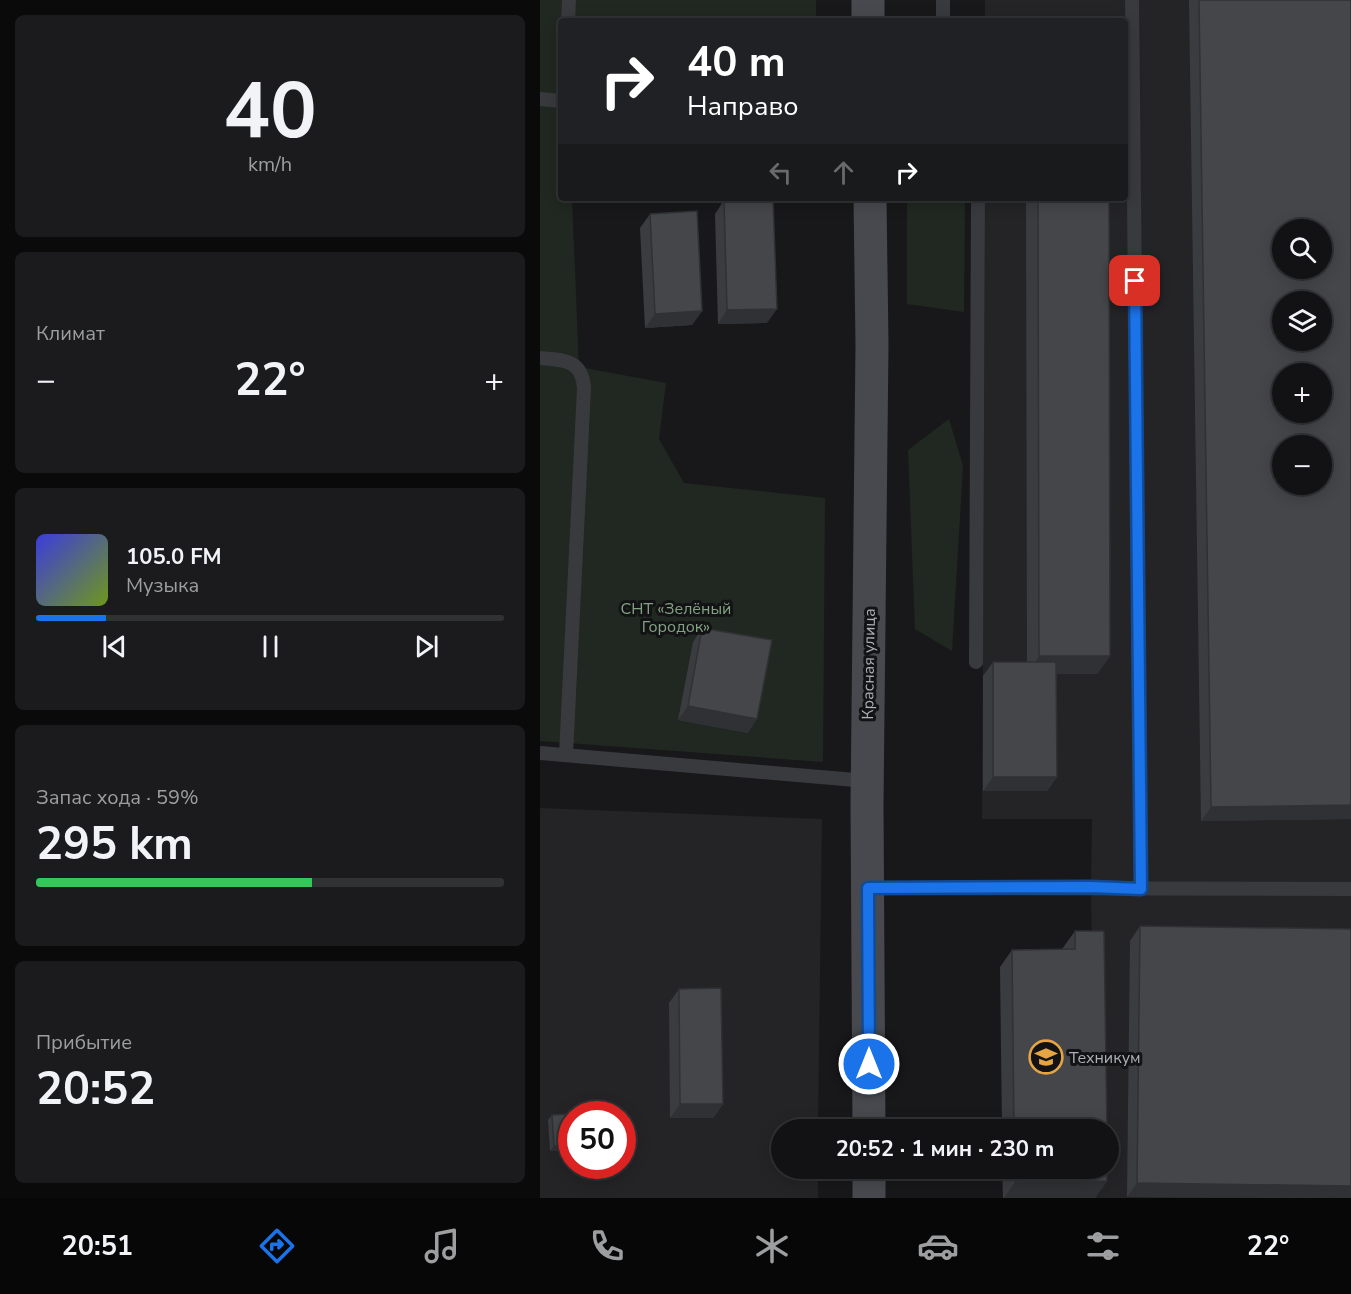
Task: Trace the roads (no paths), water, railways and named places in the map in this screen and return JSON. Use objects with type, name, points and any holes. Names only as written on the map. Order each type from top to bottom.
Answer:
[{"type":"main road","points":[[868,0],[868,18]]},
{"type":"main road","name":"Красная улица","points":[[869,1119],[867,781],[872,356],[870,201]]},
{"type":"main road","points":[[869,1179],[869,1198]]},
{"type":"lane","points":[[568,18],[569,0]]},
{"type":"lane","points":[[943,0],[943,18]]},
{"type":"lane","points":[[1132,0],[1141,889]]},
{"type":"lane","points":[[540,99],[558,101]]},
{"type":"lane","points":[[976,663],[978,201]]},
{"type":"lane","points":[[540,358],[567,360],[581,374],[584,388],[566,755]]},
{"type":"lane","points":[[540,753],[867,781]]},
{"type":"lane","points":[[868,888],[1351,889]]},
{"type":"place","name":"Техникум","points":[[1046,1057]]},
{"type":"park label","name":"СНТ «Зелёный Городок»","points":[[676,617]]}]
